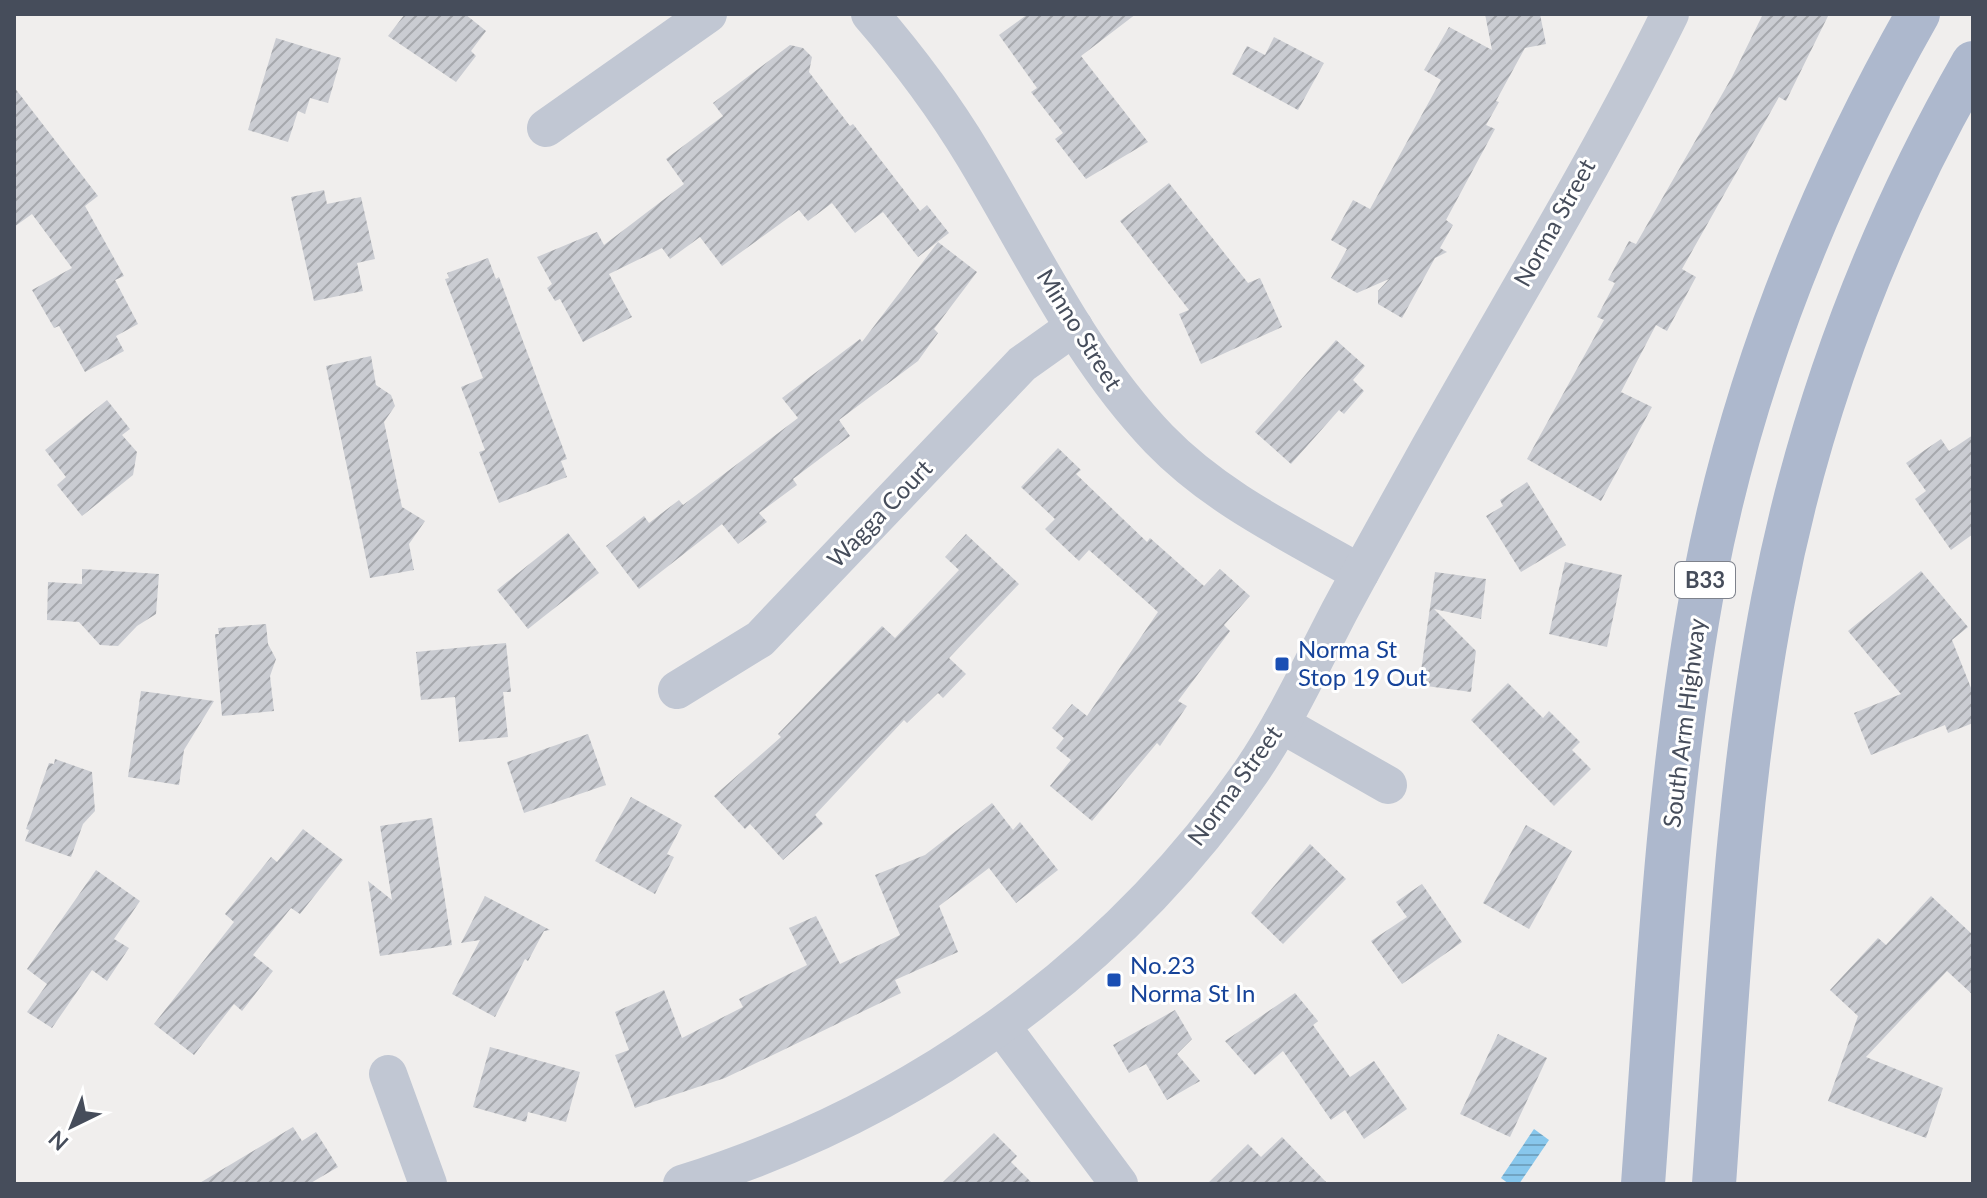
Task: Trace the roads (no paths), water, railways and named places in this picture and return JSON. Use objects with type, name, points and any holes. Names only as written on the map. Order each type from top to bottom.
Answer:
[{"type":"main road","name":"South Arm Highway","points":[[1643,1184],[1673,804],[1683,713],[1706,574],[1739,439],[1782,304],[1835,175],[1918,14]]},
{"type":"main road","points":[[1714,1184],[1750,745],[1773,598],[1786,540],[1825,398],[1871,268],[1921,160],[1973,63]]},
{"type":"street","points":[[546,128],[708,14]]},
{"type":"street","name":"Minno Street","points":[[870,14],[972,152],[1074,327],[1123,400],[1198,475],[1234,502],[1360,573]]},
{"type":"street","name":"Norma Street","points":[[682,1184],[784,1149],[851,1118],[943,1066],[1002,1027],[1073,968],[1175,865],[1249,774],[1281,724],[1360,573],[1670,14]]},
{"type":"street","name":"Wagga Court","points":[[677,690],[760,639],[1022,364],[1074,327]]},
{"type":"street","points":[[1281,724],[1388,785]]},
{"type":"street","points":[[1002,1027],[1119,1184]]},
{"type":"street","points":[[388,1074],[428,1184]]},
{"type":"water","points":[[1534,1129],[1549,1140],[1519,1184],[1509,1184],[1501,1178]]},
{"type":"place","name":"Norma St Stop 19 Out","points":[[1282,664]]},
{"type":"place","name":"No.23 Norma St In","points":[[1114,980]]}]
